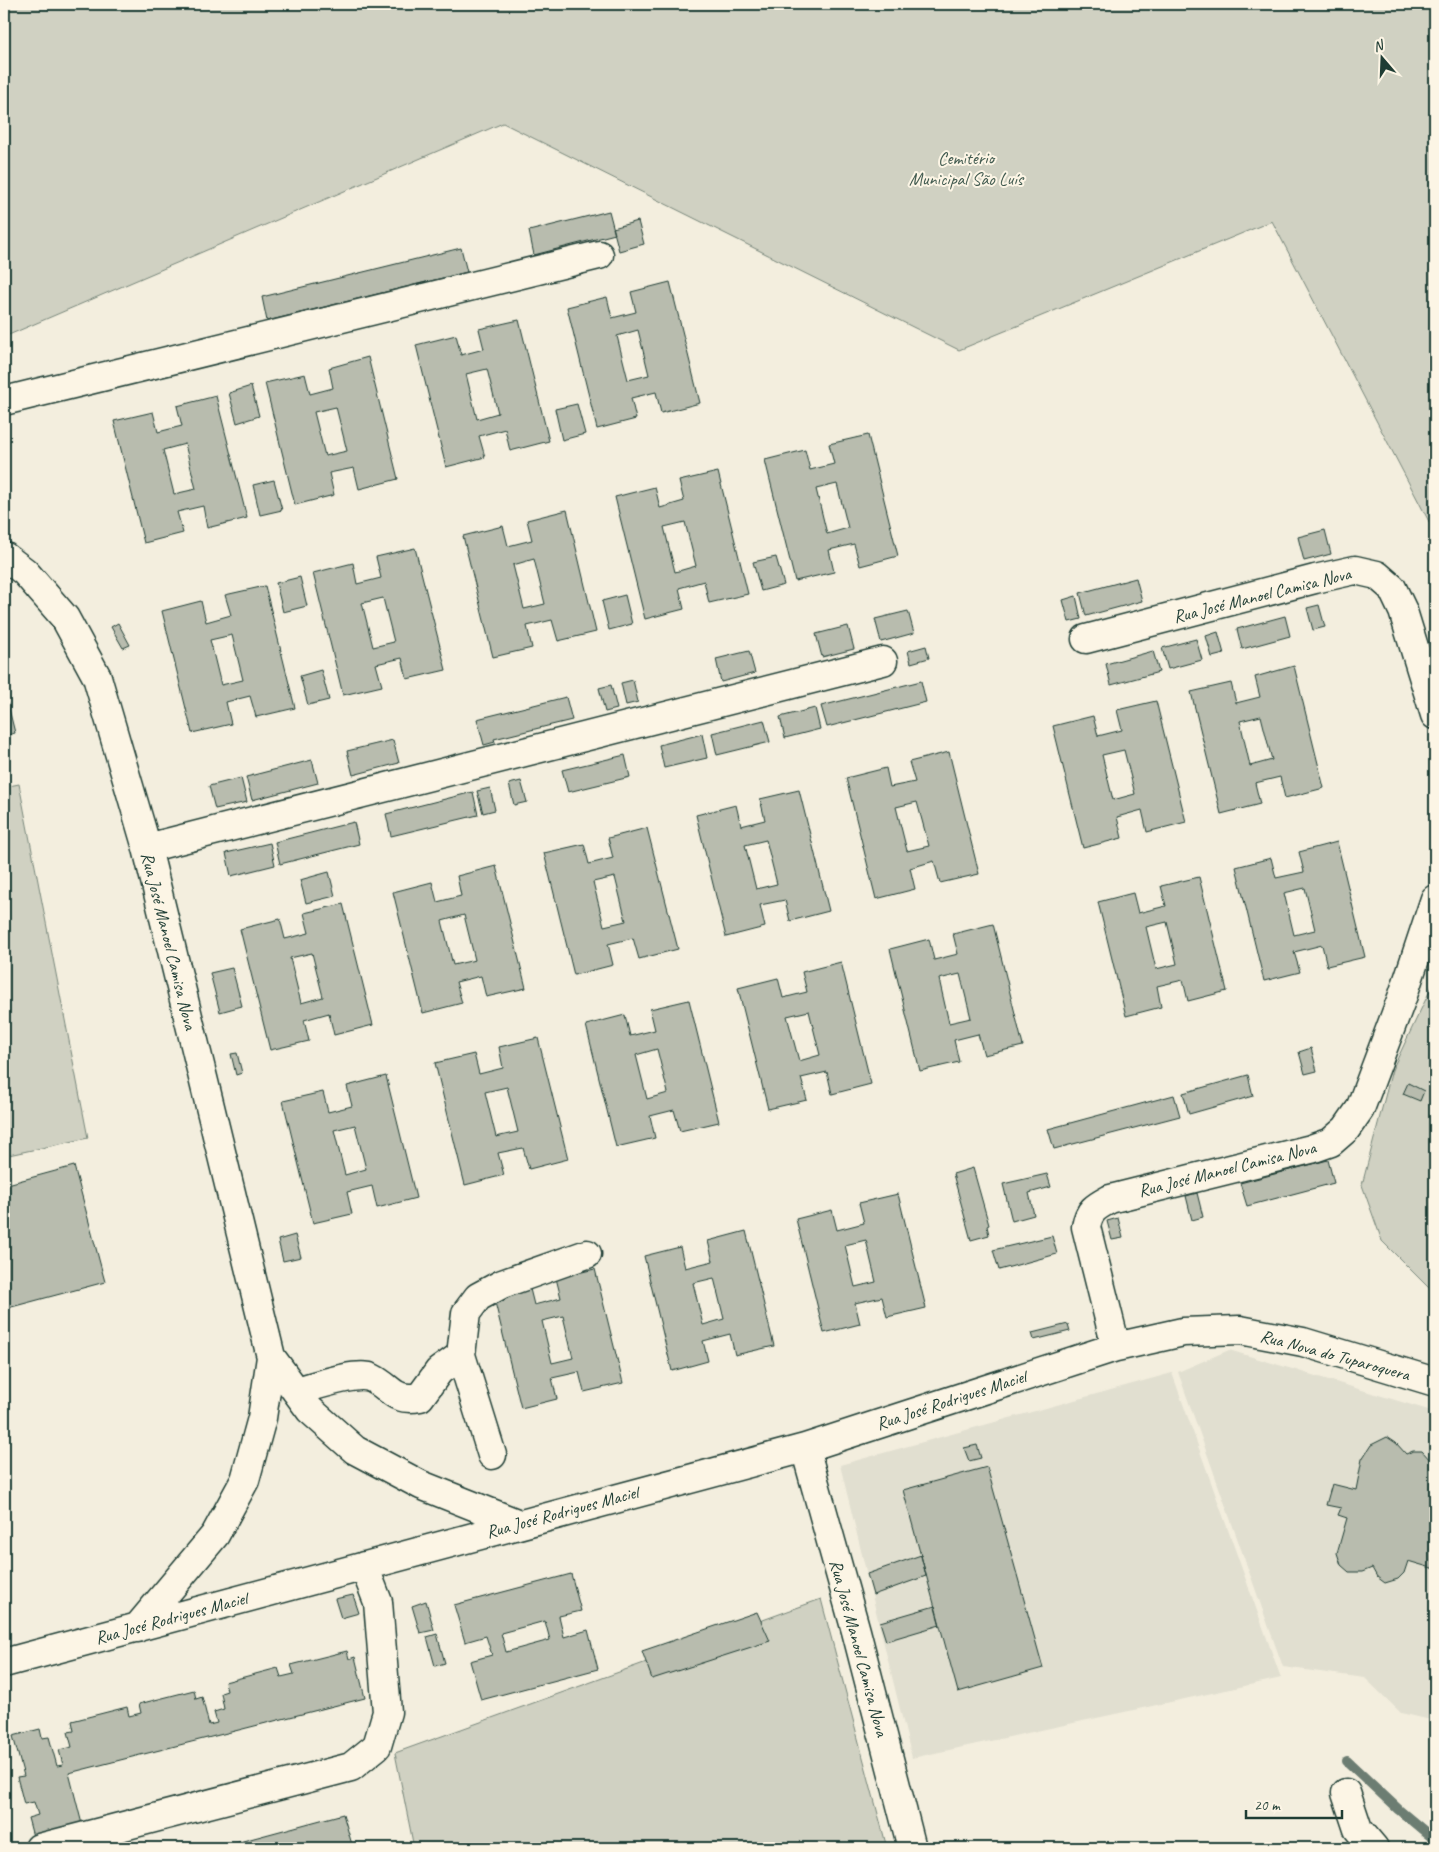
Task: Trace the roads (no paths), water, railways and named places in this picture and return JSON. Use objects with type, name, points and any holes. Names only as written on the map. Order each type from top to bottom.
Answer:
[{"type":"street","points":[[4,401],[600,255]]},
{"type":"street","name":"Rua José Manoel Camisa Nova","points":[[4,556],[25,572],[65,618],[97,676],[147,848],[271,1357],[262,1418],[245,1480],[215,1535],[137,1628]]},
{"type":"street","name":"Rua José Manoel Camisa Nova","points":[[1086,639],[1355,570],[1377,575],[1392,588],[1403,611],[1435,715]]},
{"type":"street","points":[[147,848],[883,661]]},
{"type":"street","name":"Rua José Manoel Camisa Nova","points":[[1116,1346],[1086,1227],[1088,1214],[1097,1205],[1110,1198],[1311,1149],[1331,1142],[1346,1130],[1360,1108],[1403,995],[1435,900]]},
{"type":"street","points":[[492,1456],[461,1355],[466,1313],[478,1297],[502,1284],[587,1254]]},
{"type":"street","name":"Rua Nova do Tuparoquera","points":[[1116,1346],[1183,1332],[1240,1330],[1303,1342],[1435,1382]]},
{"type":"street","name":"Rua José Rodrigues Maciel","points":[[4,1663],[805,1448],[1116,1346]]},
{"type":"street","points":[[296,1391],[349,1377],[371,1377],[391,1393],[407,1400],[420,1398],[439,1371],[461,1355]]},
{"type":"street","name":"Rua José Manoel Camisa Nova","points":[[271,1357],[310,1410],[355,1450],[420,1485],[520,1524]]},
{"type":"street","name":"Rua José Manoel Camisa Nova","points":[[805,1448],[856,1631],[912,1848]]},
{"type":"street","points":[[39,1848],[351,1767],[377,1746],[387,1712],[378,1602],[364,1566]]},
{"type":"street","points":[[1346,1793],[1358,1829],[1374,1848]]},
{"type":"waterway","points":[[1347,1761],[1399,1810],[1435,1840]]},
{"type":"park label","name":"Cemitério Municipal São Luís","points":[[966,168]]}]
